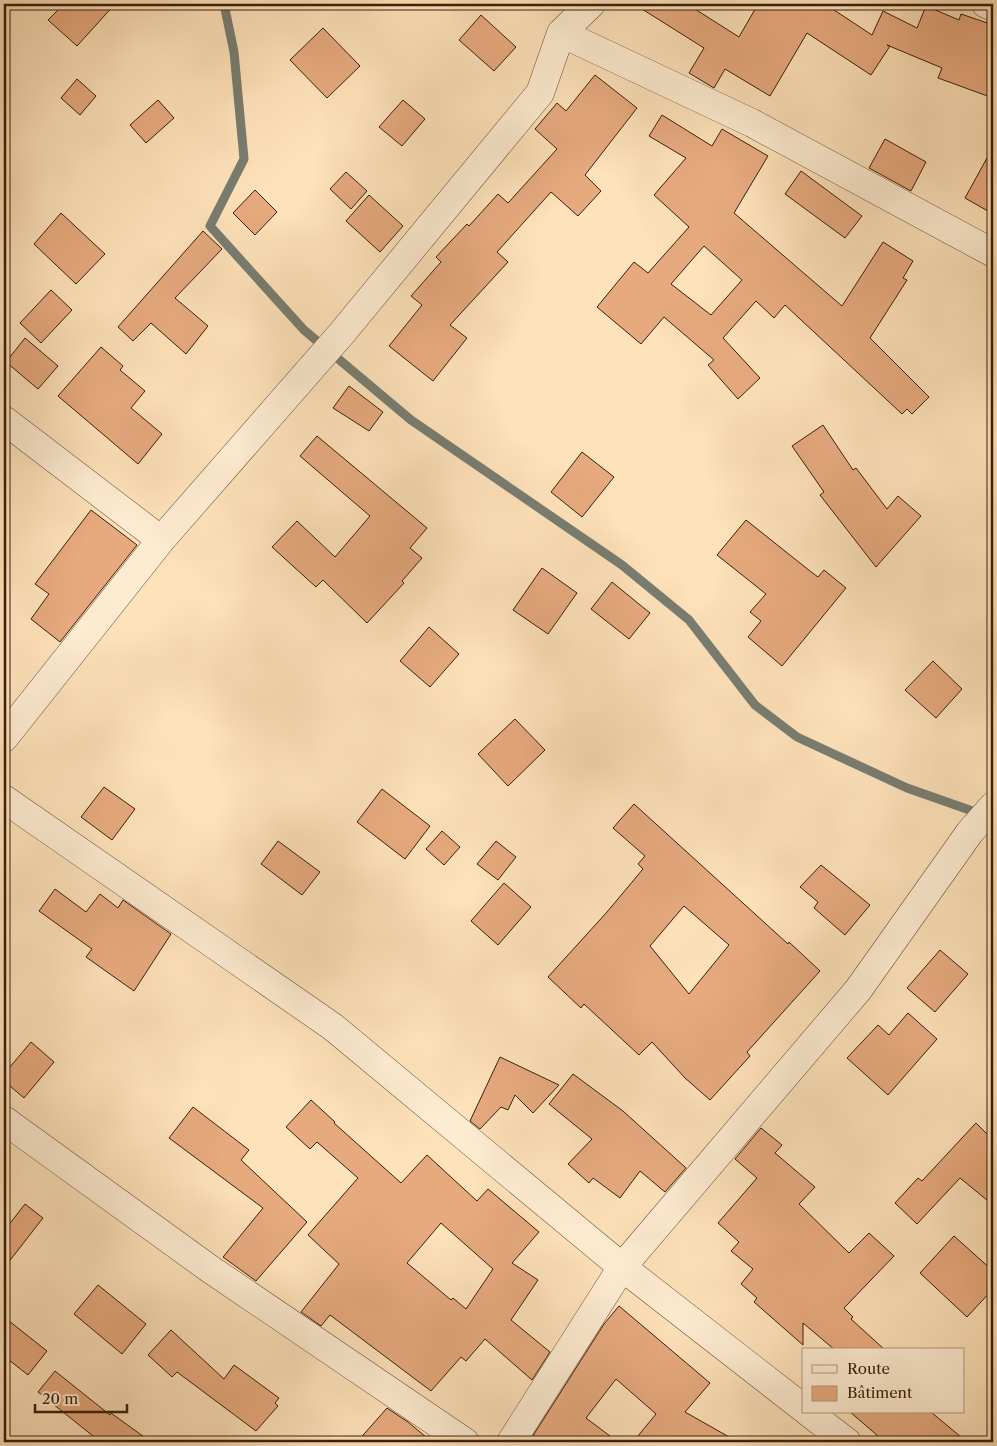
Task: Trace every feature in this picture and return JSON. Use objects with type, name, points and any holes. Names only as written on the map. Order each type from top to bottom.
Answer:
[{"type":"street","points":[[4,738],[161,540],[342,333],[540,93],[561,33],[591,4]]},
{"type":"street","points":[[986,4],[993,7]]},
{"type":"street","points":[[561,33],[752,123],[993,253]]},
{"type":"street","points":[[4,420],[161,540]]},
{"type":"street","points":[[4,799],[333,1028],[622,1267],[802,1407]]},
{"type":"street","points":[[511,1442],[622,1267],[858,990],[970,832],[993,806]]},
{"type":"street","points":[[4,1120],[210,1269],[465,1442]]},
{"type":"street","points":[[811,1414],[847,1442]]},
{"type":"building","points":[[64,4],[115,4],[77,46],[48,20]]},
{"type":"building","points":[[634,4],[687,4],[739,37],[758,4],[825,4],[872,35],[883,11],[917,28],[926,6],[959,20],[961,14],[993,25],[993,98],[938,78],[942,68],[890,46],[871,75],[807,33],[770,96],[725,69],[714,88],[689,73],[704,48]]},
{"type":"building","points":[[481,15],[516,47],[494,71],[459,40]]},
{"type":"building","points":[[323,28],[360,66],[327,98],[290,60]]},
{"type":"building","points":[[595,75],[637,108],[585,175],[601,191],[578,216],[551,192],[497,252],[508,262],[450,325],[467,338],[433,381],[389,346],[422,305],[411,296],[441,262],[436,257],[467,224],[469,226],[498,194],[508,203],[557,149],[535,129],[557,103],[566,111]]},
{"type":"building","points":[[77,79],[96,96],[80,115],[61,98]]},
{"type":"building","points":[[158,100],[174,118],[146,143],[130,125]]},
{"type":"building","points":[[403,100],[425,119],[402,146],[379,127]]},
{"type":"building","points":[[662,115],[712,146],[722,129],[768,156],[734,213],[842,306],[883,242],[913,261],[903,278],[907,280],[870,338],[929,397],[912,414],[907,409],[902,414],[785,305],[774,318],[756,301],[723,338],[760,378],[738,399],[708,365],[714,360],[664,317],[641,344],[597,307],[634,262],[648,273],[689,227],[654,195],[686,158],[649,136]],"holes":[[[704,246],[742,280],[711,315],[671,284]]]},
{"type":"building","points":[[885,139],[926,162],[911,191],[869,168]]},
{"type":"building","points":[[993,147],[993,214],[965,198]]},
{"type":"building","points":[[801,171],[862,216],[845,238],[785,194]]},
{"type":"building","points":[[346,172],[367,191],[351,209],[330,189]]},
{"type":"building","points":[[255,190],[277,212],[255,235],[233,213]]},
{"type":"building","points":[[369,195],[403,226],[380,252],[346,221]]},
{"type":"building","points":[[61,213],[105,254],[76,284],[34,244]]},
{"type":"building","points":[[203,231],[222,249],[175,298],[208,326],[186,354],[151,323],[133,341],[118,327]]},
{"type":"building","points":[[51,290],[72,310],[41,343],[20,323]]},
{"type":"building","points":[[25,338],[58,366],[38,389],[6,362]]},
{"type":"building","points":[[101,347],[123,366],[120,370],[145,391],[131,408],[162,434],[138,464],[58,396]]},
{"type":"building","points":[[349,386],[383,412],[369,431],[333,408]]},
{"type":"building","points":[[823,425],[853,470],[856,468],[887,509],[898,496],[921,516],[876,567],[820,495],[824,492],[792,446]]},
{"type":"building","points":[[317,436],[427,528],[410,548],[422,558],[402,581],[404,583],[367,623],[323,580],[316,587],[272,547],[297,521],[335,557],[370,516],[300,456]]},
{"type":"building","points":[[582,452],[614,477],[582,517],[551,492]]},
{"type":"building","points":[[91,510],[137,545],[60,642],[31,619],[49,594],[35,584]]},
{"type":"building","points":[[746,520],[818,577],[824,570],[846,588],[782,666],[748,637],[761,621],[750,612],[766,594],[717,555]]},
{"type":"building","points":[[542,568],[577,593],[548,634],[513,610]]},
{"type":"building","points":[[612,582],[650,613],[629,639],[591,609]]},
{"type":"building","points":[[429,627],[459,654],[430,687],[400,661]]},
{"type":"building","points":[[933,661],[962,689],[936,718],[905,690]]},
{"type":"building","points":[[515,719],[545,750],[508,786],[478,754]]},
{"type":"building","points":[[104,787],[135,809],[112,840],[81,817]]},
{"type":"building","points":[[382,789],[430,826],[405,859],[357,822]]},
{"type":"building","points":[[634,804],[820,971],[747,1052],[750,1056],[710,1100],[685,1078],[652,1042],[639,1055],[584,1004],[581,1008],[548,977],[643,869],[638,864],[645,856],[613,828]],"holes":[[[684,906],[729,945],[689,994],[650,946]]]},
{"type":"building","points":[[442,831],[460,847],[444,865],[426,849]]},
{"type":"building","points":[[278,841],[320,872],[302,895],[261,864]]},
{"type":"building","points":[[496,841],[516,857],[498,880],[477,864]]},
{"type":"building","points":[[821,865],[870,905],[845,935],[814,908],[818,902],[800,887]]},
{"type":"building","points":[[504,883],[531,907],[498,945],[471,921]]},
{"type":"building","points":[[55,889],[86,912],[100,894],[118,908],[123,900],[171,934],[134,991],[86,957],[92,949],[39,911]]},
{"type":"building","points":[[940,950],[968,974],[935,1012],[907,988]]},
{"type":"building","points":[[908,1013],[937,1039],[888,1095],[847,1058],[878,1025],[889,1035]]},
{"type":"building","points":[[31,1042],[54,1062],[24,1098],[4,1081],[4,1074]]},
{"type":"building","points":[[500,1057],[559,1085],[533,1113],[515,1095],[508,1110],[501,1107],[480,1129],[470,1121]]},
{"type":"building","points":[[573,1074],[623,1111],[686,1168],[665,1192],[640,1171],[620,1198],[593,1178],[589,1183],[568,1164],[592,1139],[549,1104]]},
{"type":"building","points":[[311,1100],[401,1183],[427,1155],[477,1201],[488,1189],[539,1232],[512,1263],[538,1280],[511,1320],[550,1352],[532,1380],[485,1339],[466,1361],[461,1357],[431,1391],[330,1315],[321,1326],[301,1312],[339,1264],[308,1235],[358,1178],[317,1142],[310,1149],[286,1127]],"holes":[[[441,1223],[493,1269],[466,1309],[453,1298],[451,1300],[407,1263]]]},
{"type":"building","points":[[193,1107],[249,1150],[241,1160],[307,1222],[256,1281],[223,1257],[263,1208],[169,1138]]},
{"type":"building","points":[[976,1123],[993,1140],[993,1205],[960,1178],[917,1224],[895,1203],[918,1178],[922,1181]]},
{"type":"building","points":[[761,1128],[782,1145],[775,1153],[815,1187],[799,1204],[849,1253],[869,1233],[894,1256],[844,1308],[853,1317],[851,1319],[883,1348],[833,1348],[803,1323],[803,1345],[754,1302],[757,1298],[741,1284],[753,1269],[731,1251],[739,1242],[718,1223],[757,1178],[735,1159]]},
{"type":"building","points":[[25,1204],[43,1218],[4,1268],[4,1231]]},
{"type":"building","points":[[954,1236],[993,1271],[993,1289],[967,1317],[920,1273]]},
{"type":"building","points":[[98,1285],[146,1324],[122,1354],[74,1314]]},
{"type":"building","points":[[619,1306],[710,1383],[685,1412],[738,1442],[633,1442],[656,1414],[616,1379],[586,1418],[618,1442],[529,1442],[604,1324]]},
{"type":"building","points":[[4,1317],[47,1351],[28,1375],[4,1356]]},
{"type":"building","points":[[171,1330],[224,1379],[234,1365],[279,1398],[275,1403],[278,1406],[256,1431],[177,1372],[172,1377],[148,1355]]},
{"type":"building","points":[[55,1371],[110,1415],[111,1413],[151,1442],[89,1442],[93,1436],[38,1392]]},
{"type":"building","points":[[387,1408],[408,1422],[432,1442],[357,1442]]},
{"type":"building","points":[[852,1414],[933,1414],[967,1442],[885,1442]]},
{"type":"waterway","points":[[224,4],[234,52],[244,159],[210,226],[304,330],[411,420],[622,565],[689,620],[755,705],[797,737],[907,788],[981,814]]}]
